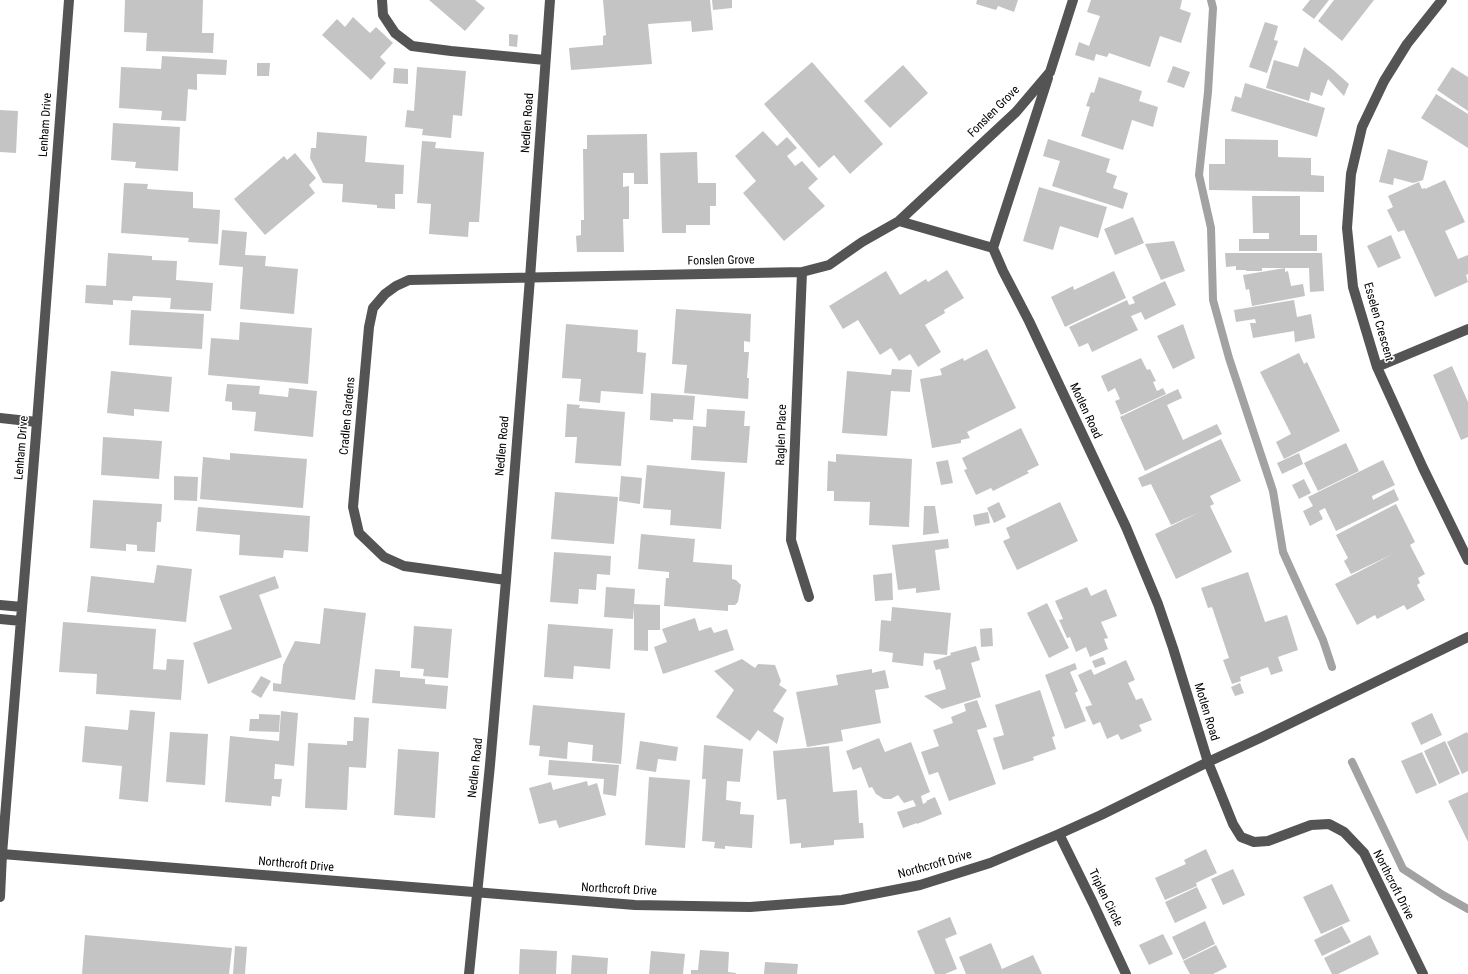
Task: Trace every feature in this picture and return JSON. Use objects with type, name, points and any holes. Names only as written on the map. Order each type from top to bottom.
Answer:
[{"type":"street","name":"Lenham Drive","points":[[0,898],[2,854],[69,0]]},
{"type":"street","points":[[382,0],[383,15],[395,33],[412,46],[545,60]]},
{"type":"street","name":"Nedlen Road","points":[[469,974],[490,765],[506,580],[550,0]]},
{"type":"street","name":"Fonslen Grove","points":[[530,278],[802,272],[828,265],[862,242],[899,221],[1016,112],[1050,72],[1073,0]]},
{"type":"street","name":"Esselen Crescent","points":[[1442,0],[1407,44],[1384,81],[1362,127],[1351,174],[1347,228],[1353,287],[1377,367],[1423,468],[1468,560]]},
{"type":"street","points":[[899,221],[993,248],[1050,72]]},
{"type":"street","name":"Motlen Road","points":[[993,248],[1126,527],[1158,604],[1208,762]]},
{"type":"street","name":"Raglen Place","points":[[802,272],[790,540],[809,597]]},
{"type":"street","name":"Cradlen Gardens","points":[[506,580],[404,566],[384,557],[359,533],[353,507],[369,327],[373,308],[385,294],[396,286],[409,280],[530,278]]},
{"type":"street","points":[[1377,367],[1468,329]]},
{"type":"street","points":[[0,418],[37,422]]},
{"type":"street","points":[[0,605],[22,607]]},
{"type":"street","points":[[0,619],[21,621]]},
{"type":"street","name":"Northcroft Drive","points":[[2,854],[635,905],[750,907],[842,900],[920,885],[990,863],[1101,815],[1468,637]]},
{"type":"street","name":"Northcroft Drive","points":[[1208,762],[1233,824],[1241,837],[1254,842],[1268,841],[1311,825],[1329,824],[1344,832],[1364,852],[1423,974]]},
{"type":"street","name":"Triplen Circle","points":[[1059,834],[1126,974]]},
{"type":"building","points":[[125,0],[203,0],[202,33],[214,33],[213,53],[146,51],[147,33],[124,32]]},
{"type":"building","points":[[429,0],[475,0],[485,8],[465,31]]},
{"type":"building","points":[[603,0],[710,0],[713,30],[692,32],[691,21],[648,24],[652,64],[571,70],[569,48],[603,45],[603,36],[606,35]]},
{"type":"building","points":[[712,0],[732,0],[732,8],[713,10]]},
{"type":"building","points":[[977,0],[1018,0],[1014,12],[998,6],[996,10],[976,4]]},
{"type":"building","points":[[1091,0],[1182,0],[1180,9],[1191,13],[1181,43],[1160,36],[1150,67],[1109,53],[1107,57],[1096,54],[1094,61],[1075,55],[1079,42],[1089,46],[1100,16],[1087,12]]},
{"type":"building","points":[[1310,0],[1329,0],[1314,19],[1302,10]]},
{"type":"building","points":[[1334,0],[1374,0],[1342,41],[1318,21]]},
{"type":"building","points":[[353,17],[370,33],[376,27],[393,43],[380,57],[386,63],[371,80],[322,35],[337,19],[345,27]]},
{"type":"building","points":[[1265,22],[1278,26],[1274,40],[1278,41],[1267,73],[1249,67]]},
{"type":"building","points":[[509,34],[518,35],[517,47],[509,46]]},
{"type":"building","points":[[1304,47],[1349,84],[1344,96],[1328,79],[1322,96],[1311,92],[1309,101],[1266,88],[1274,60],[1298,67]]},
{"type":"building","points":[[162,56],[227,60],[226,75],[197,74],[197,90],[188,89],[186,121],[161,120],[162,111],[119,108],[121,67],[161,69]]},
{"type":"building","points":[[812,62],[883,144],[850,174],[834,155],[819,168],[764,104]]},
{"type":"building","points":[[257,63],[270,63],[269,76],[257,76]]},
{"type":"building","points":[[903,65],[928,93],[890,128],[864,101]]},
{"type":"building","points":[[1173,66],[1190,72],[1184,88],[1167,82]]},
{"type":"building","points":[[417,67],[466,71],[462,116],[453,115],[451,138],[422,135],[423,129],[405,127],[407,110],[414,111]]},
{"type":"building","points":[[1452,67],[1468,77],[1468,111],[1437,90]]},
{"type":"building","points":[[394,68],[408,69],[408,84],[393,83]]},
{"type":"building","points":[[1099,77],[1142,91],[1139,101],[1158,107],[1153,127],[1132,120],[1123,150],[1081,136],[1090,107],[1086,106],[1091,92],[1094,93]]},
{"type":"building","points":[[1245,83],[1325,108],[1317,137],[1231,111],[1235,96],[1241,98]]},
{"type":"building","points":[[1436,94],[1468,114],[1468,148],[1421,118]]},
{"type":"building","points":[[0,110],[18,111],[16,153],[0,152]]},
{"type":"building","points":[[113,123],[180,127],[178,171],[135,168],[136,162],[111,160]]},
{"type":"building","points":[[763,131],[777,146],[787,137],[797,148],[787,156],[795,166],[802,161],[818,179],[808,188],[825,206],[784,241],[743,193],[756,181],[735,156]]},
{"type":"building","points":[[317,132],[367,136],[365,162],[404,165],[403,194],[395,194],[395,209],[377,208],[377,205],[342,202],[343,184],[323,183],[310,158],[311,148],[316,148]]},
{"type":"building","points":[[647,134],[648,184],[634,184],[634,173],[623,173],[623,187],[629,186],[629,219],[623,219],[624,252],[577,252],[576,236],[581,235],[581,220],[584,220],[583,149],[587,149],[587,135]]},
{"type":"building","points":[[1048,139],[1110,159],[1106,172],[1117,176],[1113,188],[1128,193],[1123,209],[1052,186],[1060,161],[1043,156]]},
{"type":"building","points":[[1225,139],[1278,140],[1278,157],[1311,158],[1311,175],[1324,176],[1324,192],[1209,190],[1209,164],[1225,164]]},
{"type":"building","points":[[422,141],[436,142],[435,148],[484,152],[479,222],[469,222],[468,237],[429,234],[431,204],[417,203]]},
{"type":"building","points":[[1388,149],[1428,161],[1423,180],[1413,183],[1394,178],[1393,185],[1379,182]]},
{"type":"building","points":[[697,152],[698,183],[716,183],[716,206],[710,206],[710,225],[686,225],[686,233],[662,233],[660,153]]},
{"type":"building","points":[[295,153],[316,178],[309,185],[315,193],[265,235],[234,199],[284,156],[287,160]]},
{"type":"building","points":[[1445,180],[1465,222],[1445,231],[1458,259],[1468,255],[1468,274],[1466,275],[1468,282],[1435,297],[1404,230],[1398,232],[1387,210],[1393,207],[1388,196],[1419,182],[1422,189],[1425,189]]},
{"type":"building","points":[[124,183],[148,184],[147,189],[193,192],[193,208],[220,210],[218,244],[188,242],[189,238],[121,233]]},
{"type":"building","points":[[1039,187],[1107,207],[1098,238],[1060,226],[1053,250],[1023,241]]},
{"type":"building","points":[[1252,196],[1300,196],[1300,235],[1317,235],[1317,251],[1239,251],[1239,239],[1269,239],[1269,233],[1253,233]]},
{"type":"building","points":[[1133,217],[1144,243],[1115,255],[1104,229]]},
{"type":"building","points":[[222,230],[247,232],[245,255],[266,256],[265,266],[298,269],[294,314],[240,309],[243,267],[219,265]]},
{"type":"building","points":[[1391,235],[1401,258],[1378,268],[1367,246]]},
{"type":"building","points":[[1174,241],[1185,271],[1161,280],[1145,244]]},
{"type":"building","points":[[108,253],[152,256],[152,260],[177,261],[176,280],[213,283],[211,311],[170,309],[171,298],[133,296],[132,301],[113,300],[113,305],[85,303],[86,285],[106,286]]},
{"type":"building","points":[[1225,253],[1322,253],[1324,291],[1310,292],[1309,268],[1262,268],[1262,271],[1236,270],[1236,266],[1226,267]]},
{"type":"building","points":[[1285,268],[1285,272],[1288,271],[1291,286],[1303,284],[1305,296],[1252,306],[1249,289],[1246,290],[1243,275]]},
{"type":"building","points":[[947,270],[964,298],[944,310],[945,313],[925,325],[941,352],[918,367],[910,354],[899,361],[891,348],[880,355],[858,320],[843,329],[829,306],[886,271],[900,295],[926,279],[928,282]]},
{"type":"building","points":[[1114,271],[1126,298],[1065,327],[1051,297],[1073,286],[1074,290]]},
{"type":"building","points":[[1165,281],[1176,305],[1145,320],[1141,312],[1131,316],[1138,330],[1092,352],[1088,343],[1079,347],[1069,327],[1127,300],[1129,305],[1135,303],[1132,297]]},
{"type":"building","points":[[1294,300],[1297,317],[1311,314],[1315,338],[1295,342],[1294,331],[1253,338],[1250,323],[1256,323],[1255,319],[1236,322],[1234,310]]},
{"type":"building","points":[[676,309],[751,314],[750,342],[744,341],[744,352],[749,352],[747,378],[749,378],[748,399],[684,393],[687,365],[672,364]]},
{"type":"building","points":[[131,310],[204,314],[202,349],[129,345]]},
{"type":"building","points":[[240,322],[312,328],[308,384],[208,375],[211,338],[239,340]]},
{"type":"building","points":[[566,324],[638,330],[637,352],[646,353],[643,394],[601,391],[600,403],[579,401],[581,379],[562,378]]},
{"type":"building","points":[[1183,324],[1195,358],[1173,369],[1157,336]]},
{"type":"building","points":[[987,349],[1016,408],[967,432],[970,438],[961,440],[961,443],[932,448],[920,379],[942,375],[940,369],[963,358],[964,361]]},
{"type":"building","points":[[1299,353],[1304,364],[1307,362],[1340,431],[1284,459],[1276,442],[1291,434],[1260,372]]},
{"type":"building","points":[[1141,358],[1147,370],[1150,369],[1156,381],[1153,382],[1157,391],[1163,388],[1166,394],[1121,415],[1115,401],[1120,399],[1115,388],[1108,392],[1101,376]]},
{"type":"building","points":[[1452,366],[1468,402],[1468,437],[1461,440],[1433,375]]},
{"type":"building","points":[[892,369],[912,370],[910,392],[891,391],[887,436],[842,433],[847,371],[891,375]]},
{"type":"building","points":[[111,371],[172,377],[169,412],[134,409],[134,416],[107,413]]},
{"type":"building","points":[[227,384],[260,386],[259,394],[288,397],[289,388],[317,391],[313,437],[254,431],[256,412],[232,410],[232,402],[225,401]]},
{"type":"building","points":[[1178,389],[1182,398],[1167,405],[1183,440],[1217,424],[1222,434],[1145,471],[1120,417]]},
{"type":"building","points":[[651,393],[695,396],[693,420],[673,419],[673,422],[650,420]]},
{"type":"building","points":[[567,404],[580,405],[579,408],[625,412],[621,466],[575,463],[577,437],[565,437]]},
{"type":"building","points":[[707,409],[745,411],[744,426],[750,426],[747,463],[691,460],[693,426],[706,427]]},
{"type":"building","points":[[1021,428],[1039,465],[1027,471],[1029,473],[993,491],[991,488],[976,495],[964,470],[967,469],[962,458]]},
{"type":"building","points":[[103,437],[162,441],[159,479],[101,475]]},
{"type":"building","points":[[1221,439],[1241,481],[1210,496],[1214,504],[1210,506],[1232,552],[1176,579],[1155,534],[1200,512],[1171,525],[1151,484],[1142,487],[1138,478]]},
{"type":"building","points":[[1346,443],[1359,471],[1318,491],[1304,463]]},
{"type":"building","points":[[230,453],[307,459],[303,508],[200,499],[203,457],[230,460]]},
{"type":"building","points":[[1299,453],[1303,464],[1282,474],[1277,463]]},
{"type":"building","points":[[836,454],[912,459],[909,527],[869,525],[870,502],[834,501],[834,491],[827,491],[828,461],[836,462]]},
{"type":"building","points":[[948,460],[953,483],[941,485],[936,462]]},
{"type":"building","points":[[1383,460],[1395,485],[1372,496],[1373,500],[1394,489],[1399,500],[1336,531],[1325,508],[1319,511],[1323,519],[1310,526],[1303,511],[1313,506],[1308,497]]},
{"type":"building","points":[[647,465],[725,472],[721,529],[670,525],[671,510],[643,508]]},
{"type":"building","points":[[174,476],[198,477],[197,501],[174,500]]},
{"type":"building","points":[[621,476],[642,478],[640,504],[619,501]]},
{"type":"building","points":[[1304,479],[1311,493],[1299,499],[1292,485]]},
{"type":"building","points":[[555,492],[618,497],[614,544],[551,539]]},
{"type":"building","points":[[93,500],[162,504],[161,522],[157,522],[155,552],[137,551],[137,545],[126,544],[126,551],[90,548]]},
{"type":"building","points":[[999,502],[1006,517],[994,523],[987,508]]},
{"type":"building","points":[[1060,502],[1078,541],[1017,570],[1003,541],[1010,538],[1006,528]]},
{"type":"building","points":[[1396,504],[1415,542],[1410,545],[1425,574],[1418,578],[1420,583],[1417,585],[1425,600],[1407,610],[1404,605],[1377,619],[1375,615],[1357,625],[1335,584],[1393,554],[1351,574],[1344,561],[1348,558],[1336,535]]},
{"type":"building","points":[[924,506],[935,506],[939,533],[923,535]]},
{"type":"building","points":[[198,507],[310,516],[308,552],[284,550],[283,558],[239,555],[240,535],[196,531]]},
{"type":"building","points":[[988,512],[990,523],[975,526],[973,515]]},
{"type":"building","points":[[641,534],[695,539],[693,562],[732,565],[732,579],[736,580],[741,585],[738,602],[735,605],[728,605],[728,611],[664,606],[666,578],[669,578],[669,572],[638,569]]},
{"type":"building","points":[[948,539],[949,548],[935,550],[940,590],[916,593],[916,588],[898,590],[892,545]]},
{"type":"building","points":[[554,552],[611,556],[610,575],[597,574],[596,590],[579,589],[578,604],[550,602]]},
{"type":"building","points":[[157,565],[192,569],[186,622],[87,612],[91,576],[154,583]]},
{"type":"building","points":[[1248,572],[1265,622],[1287,615],[1298,650],[1278,657],[1283,671],[1271,675],[1268,667],[1240,677],[1241,681],[1232,684],[1223,660],[1229,658],[1212,607],[1208,608],[1201,588]]},
{"type":"building","points":[[892,573],[893,600],[875,601],[873,575]]},
{"type":"building","points":[[275,576],[279,588],[259,595],[282,657],[208,684],[193,643],[232,629],[219,596]]},
{"type":"building","points":[[606,587],[635,589],[634,604],[660,605],[660,630],[648,630],[648,651],[634,650],[634,607],[633,619],[604,617]]},
{"type":"building","points":[[1087,587],[1091,596],[1106,589],[1117,616],[1101,622],[1108,638],[1104,639],[1108,649],[1090,657],[1086,647],[1076,652],[1070,637],[1067,638],[1059,620],[1063,619],[1055,601]]},
{"type":"building","points":[[1047,603],[1069,648],[1049,658],[1027,613]]},
{"type":"building","points":[[892,607],[951,613],[947,655],[924,653],[923,666],[892,662],[893,653],[879,651],[881,620],[891,621]]},
{"type":"building","points":[[324,608],[366,613],[355,700],[273,691],[273,683],[281,684],[283,665],[295,641],[320,644]]},
{"type":"building","points":[[695,618],[699,631],[711,627],[714,633],[727,629],[734,650],[663,674],[654,647],[667,642],[662,629]]},
{"type":"building","points":[[63,622],[156,629],[153,669],[166,670],[167,659],[184,660],[181,700],[96,694],[97,674],[59,672]]},
{"type":"building","points":[[548,624],[613,629],[610,669],[574,666],[573,679],[544,677]]},
{"type":"building","points":[[414,626],[452,629],[448,678],[423,676],[424,669],[411,668]]},
{"type":"building","points":[[992,628],[993,646],[981,647],[980,629]]},
{"type":"building","points":[[976,646],[980,660],[971,663],[981,697],[942,709],[924,696],[946,689],[940,669],[936,670],[933,661],[951,655],[950,653]]},
{"type":"building","points":[[1103,657],[1106,664],[1095,668],[1092,661]]},
{"type":"building","points":[[742,659],[755,668],[758,664],[775,665],[781,681],[779,685],[787,690],[773,711],[784,718],[777,744],[758,730],[750,741],[716,717],[734,690],[714,671]]},
{"type":"building","points":[[1126,660],[1135,680],[1128,683],[1136,700],[1142,698],[1152,720],[1139,725],[1142,731],[1121,740],[1118,734],[1107,739],[1100,722],[1093,725],[1085,707],[1092,705],[1078,675],[1091,669],[1094,675]]},
{"type":"building","points":[[1075,663],[1077,669],[1070,672],[1078,691],[1075,693],[1086,721],[1065,729],[1045,675]]},
{"type":"building","points":[[375,669],[400,671],[400,677],[425,679],[425,684],[448,686],[446,709],[372,703]]},
{"type":"building","points":[[872,669],[872,673],[885,670],[889,688],[875,690],[881,723],[841,730],[843,741],[807,747],[796,692],[838,685],[836,675]]},
{"type":"building","points":[[261,676],[271,681],[261,698],[251,692]]},
{"type":"building","points":[[1240,683],[1244,693],[1235,696],[1231,687]]},
{"type":"building","points":[[1040,690],[1055,736],[1052,737],[1056,749],[1033,757],[1034,760],[1003,770],[993,738],[1004,735],[995,705]]},
{"type":"building","points":[[977,700],[987,727],[977,730],[996,784],[949,801],[938,772],[929,775],[921,752],[939,746],[933,730],[953,723],[951,717],[966,711],[964,704]]},
{"type":"building","points":[[533,705],[625,713],[621,764],[592,761],[593,745],[568,742],[567,759],[539,756],[540,746],[529,745]]},
{"type":"building","points":[[130,710],[155,712],[148,802],[119,799],[122,766],[82,762],[85,726],[128,730]]},
{"type":"building","points":[[281,711],[298,713],[294,766],[275,764],[274,779],[282,779],[280,797],[272,796],[271,806],[225,802],[230,736],[279,741]]},
{"type":"building","points":[[1432,713],[1442,735],[1421,745],[1411,723]]},
{"type":"building","points":[[259,714],[280,715],[279,732],[249,731],[250,719],[259,719]]},
{"type":"building","points":[[354,717],[369,718],[366,768],[349,767],[347,810],[305,808],[308,743],[347,745],[347,741],[353,741]]},
{"type":"building","points":[[170,732],[208,734],[205,785],[166,782]]},
{"type":"building","points":[[1467,732],[1468,771],[1462,774],[1447,742]]},
{"type":"building","points":[[879,738],[885,752],[911,742],[930,792],[921,796],[923,804],[935,797],[942,814],[903,828],[897,812],[916,806],[913,800],[904,803],[898,795],[891,799],[884,799],[876,794],[872,787],[869,788],[861,767],[853,770],[846,751]]},
{"type":"building","points":[[640,741],[678,747],[676,761],[658,759],[656,772],[636,769]]},
{"type":"building","points":[[1445,741],[1460,774],[1439,784],[1424,751]]},
{"type":"building","points":[[704,745],[743,749],[740,782],[727,781],[726,800],[741,802],[740,814],[754,815],[752,848],[725,846],[725,849],[714,848],[715,842],[702,841],[706,779],[702,779]]},
{"type":"building","points":[[829,746],[833,792],[857,790],[859,823],[863,823],[864,838],[834,840],[834,845],[801,848],[801,843],[790,844],[786,799],[777,800],[773,751]]},
{"type":"building","points":[[398,749],[439,752],[435,818],[394,815]]},
{"type":"building","points":[[1422,752],[1437,785],[1416,794],[1401,761]]},
{"type":"building","points":[[549,760],[619,765],[616,796],[603,794],[604,779],[548,775]]},
{"type":"building","points":[[649,777],[690,780],[685,848],[645,845]]},
{"type":"building","points":[[587,781],[588,786],[597,783],[606,815],[559,828],[556,820],[539,824],[529,788],[551,782],[553,790]]},
{"type":"building","points":[[1468,792],[1468,842],[1448,801]]},
{"type":"building","points":[[1206,849],[1217,873],[1196,883],[1197,886],[1165,900],[1155,878],[1186,864],[1184,860]]},
{"type":"building","points":[[1233,869],[1245,895],[1223,905],[1211,879]]},
{"type":"building","points":[[1332,884],[1350,921],[1321,934],[1303,897]]},
{"type":"building","points":[[1197,887],[1207,908],[1175,923],[1165,902]]},
{"type":"building","points":[[950,917],[957,934],[945,939],[957,969],[945,974],[935,974],[917,931]]},
{"type":"building","points":[[1205,921],[1215,944],[1183,960],[1172,937]]},
{"type":"building","points":[[1342,926],[1351,942],[1322,956],[1314,940]]},
{"type":"building","points":[[1163,934],[1173,954],[1149,965],[1139,945]]},
{"type":"building","points":[[85,935],[232,948],[229,974],[82,974]]},
{"type":"building","points":[[1370,935],[1379,954],[1338,974],[1332,974],[1324,958]]},
{"type":"building","points":[[991,943],[1002,969],[1033,955],[1042,974],[966,974],[959,957]]},
{"type":"building","points":[[1216,945],[1227,967],[1213,974],[1190,974],[1183,961]]},
{"type":"building","points":[[235,946],[247,947],[245,974],[233,974]]},
{"type":"building","points":[[520,949],[557,951],[556,974],[519,974]]},
{"type":"building","points":[[700,950],[729,952],[728,972],[736,974],[691,974],[691,970],[698,970]]},
{"type":"building","points":[[651,951],[685,954],[683,974],[649,974]]},
{"type":"building","points":[[572,955],[608,958],[607,974],[571,974]]},
{"type":"building","points":[[765,962],[798,964],[797,974],[764,974]]},
{"type":"waterway","points":[[1211,0],[1213,8],[1208,92],[1199,175],[1211,228],[1213,300],[1229,358],[1273,491],[1283,552],[1323,640],[1332,667]]},
{"type":"waterway","points":[[1352,762],[1403,869],[1468,909]]}]
